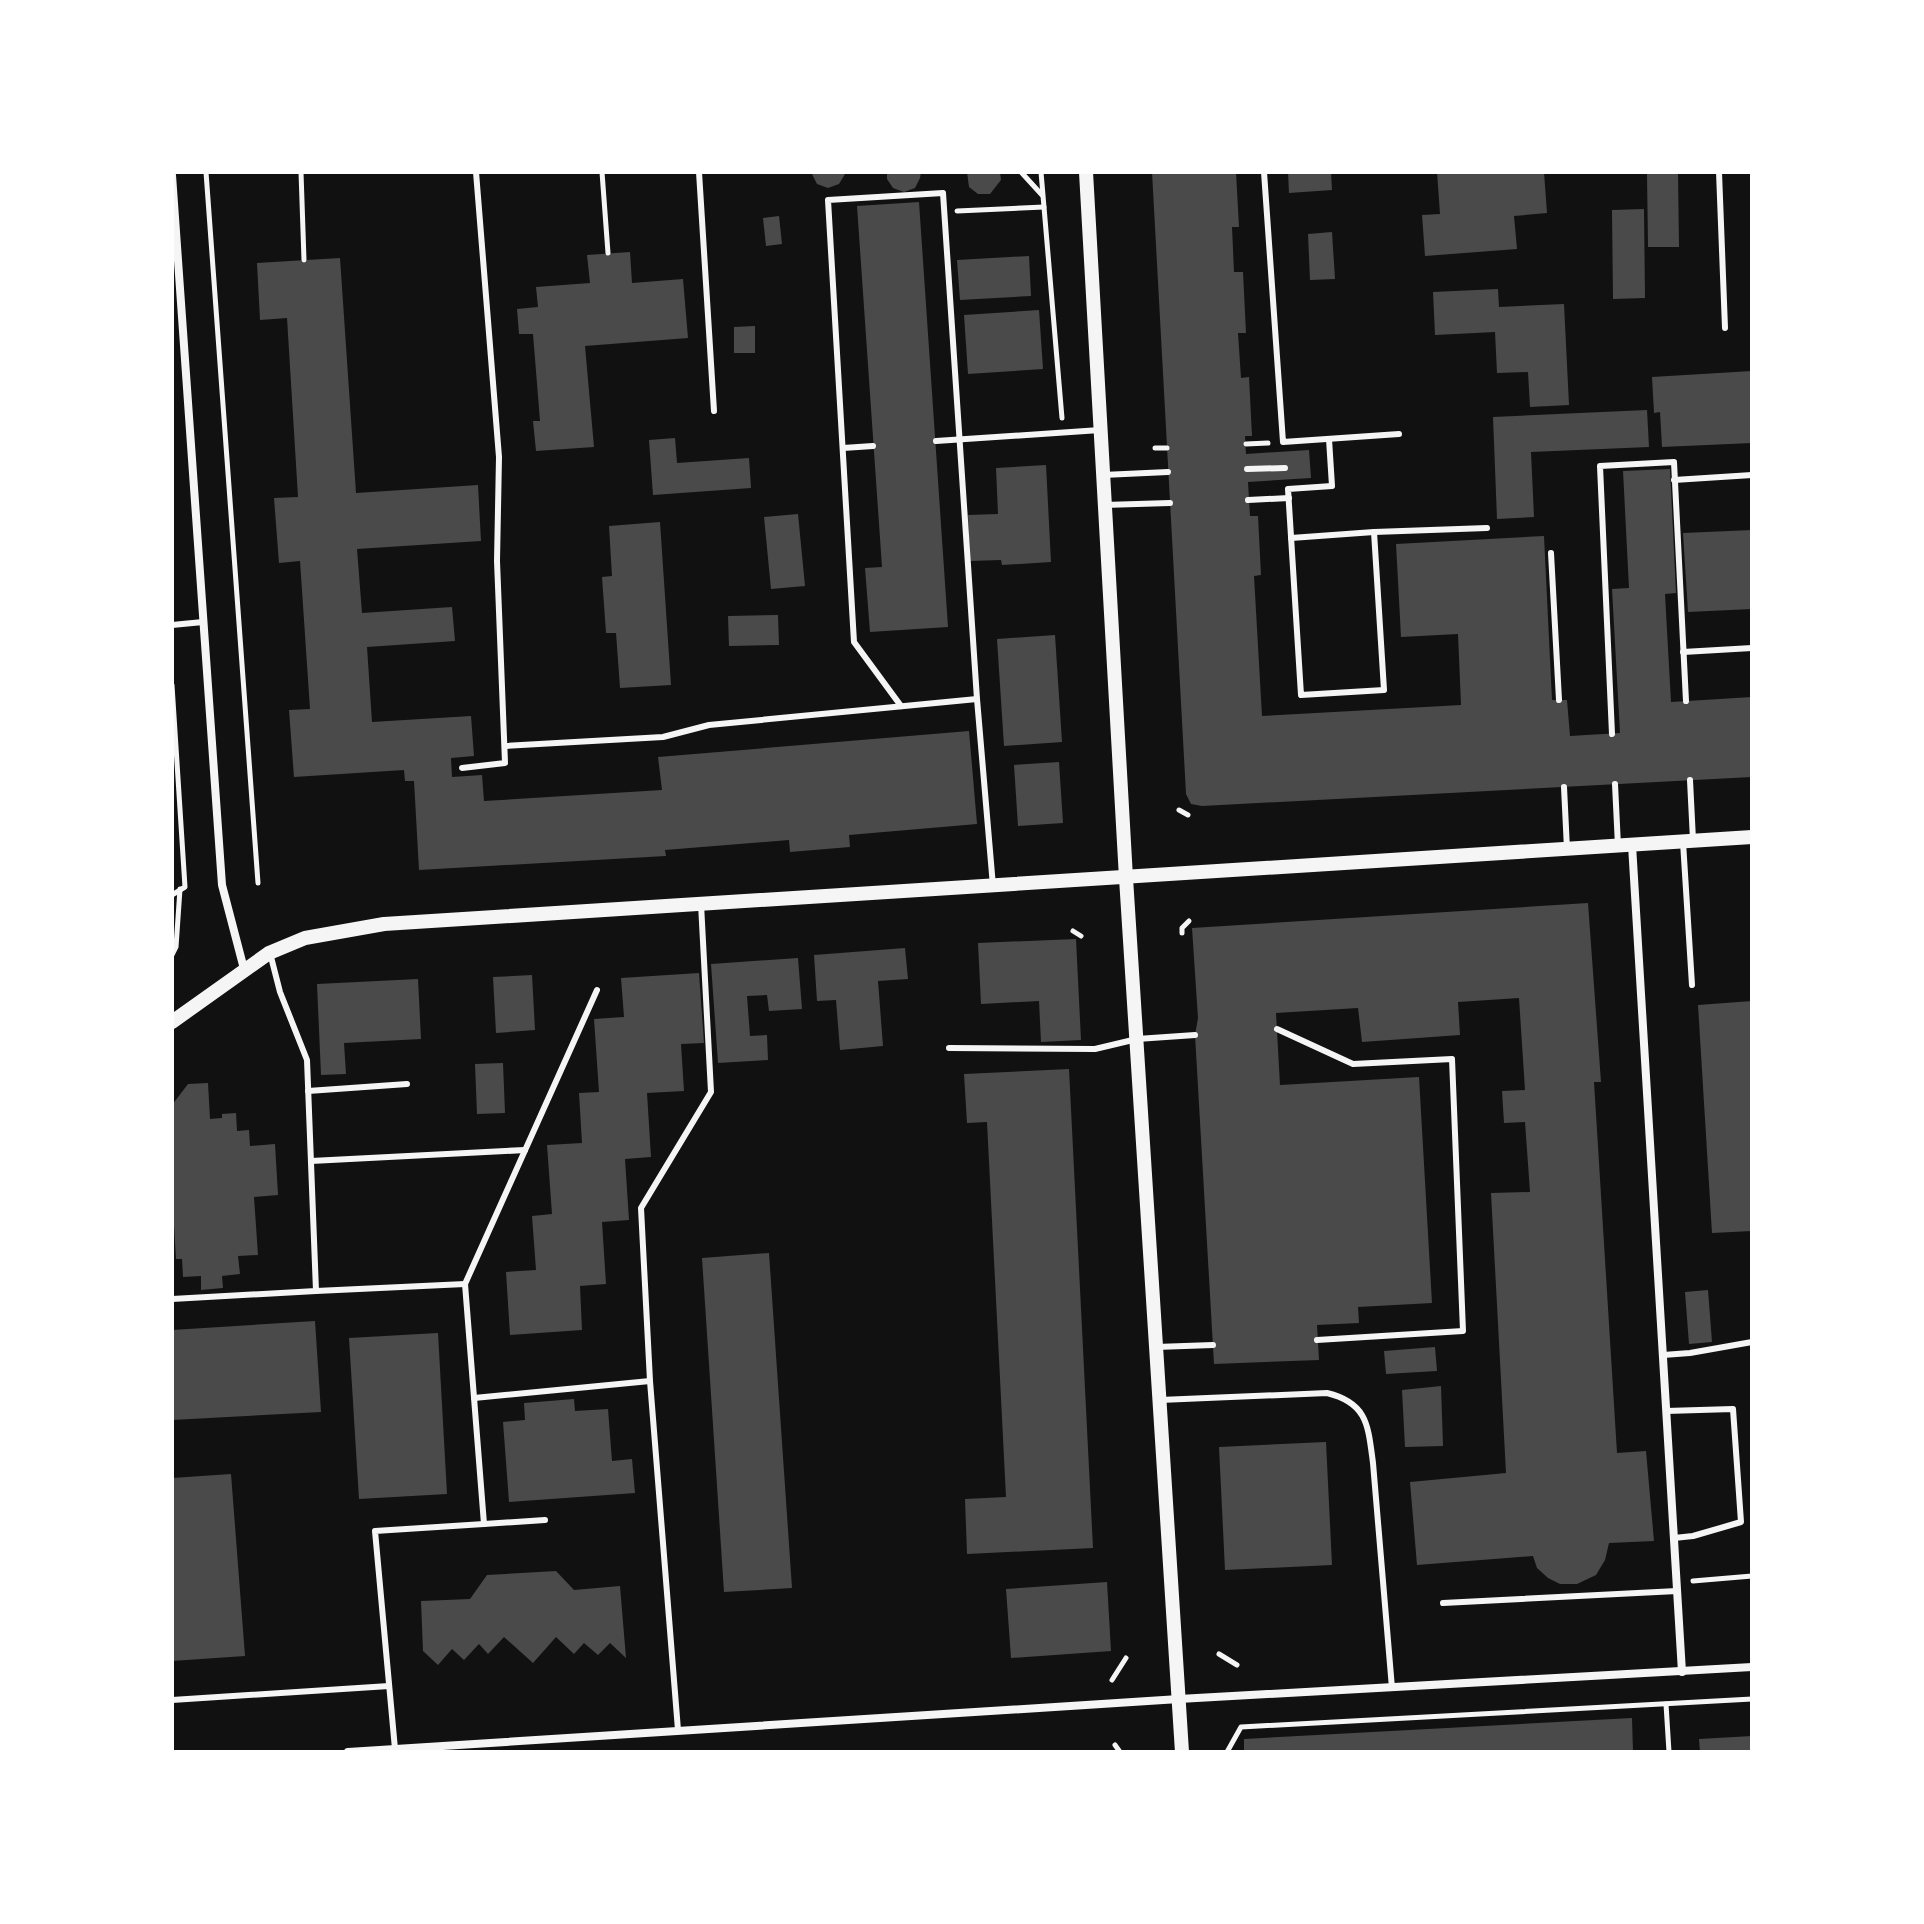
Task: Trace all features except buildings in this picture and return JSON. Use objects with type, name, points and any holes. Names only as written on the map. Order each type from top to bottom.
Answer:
[{"type":"street","points":[[1086,172],[1126,878],[1182,1752]]},
{"type":"street","points":[[172,175],[222,885],[244,969]]},
{"type":"street","points":[[172,1022],[269,953],[305,938],[384,924],[1752,837]]},
{"type":"street","points":[[1625,846],[1663,1355],[1682,1672]]},
{"type":"street","points":[[348,1752],[1179,1699],[1752,1667]]},
{"type":"lane","points":[[462,768],[505,763],[497,561],[499,457],[476,172]]},
{"type":"lane","points":[[699,172],[714,411]]},
{"type":"lane","points":[[1264,172],[1283,442],[1399,434]]},
{"type":"lane","points":[[1719,172],[1725,328]]},
{"type":"lane","points":[[901,706],[854,642],[828,200],[943,193],[977,699],[993,886]]},
{"type":"lane","points":[[936,441],[1100,430]]},
{"type":"lane","points":[[1329,439],[1332,486],[1288,489],[1301,695],[1384,690],[1374,532]]},
{"type":"lane","points":[[843,448],[873,446]]},
{"type":"lane","points":[[1612,734],[1600,466],[1674,462],[1686,701]]},
{"type":"lane","points":[[1247,469],[1285,468]]},
{"type":"lane","points":[[1103,475],[1168,472]]},
{"type":"lane","points":[[1674,480],[1752,475]]},
{"type":"lane","points":[[1248,500],[1289,498]]},
{"type":"lane","points":[[1104,505],[1170,503]]},
{"type":"lane","points":[[1291,538],[1487,528]]},
{"type":"lane","points":[[1551,553],[1559,700]]},
{"type":"lane","points":[[172,625],[203,622]]},
{"type":"lane","points":[[1683,652],[1752,648]]},
{"type":"lane","points":[[505,746],[663,737],[709,725],[977,699]]},
{"type":"lane","points":[[1690,780],[1688,841],[1692,985]]},
{"type":"lane","points":[[1615,784],[1625,846]]},
{"type":"lane","points":[[1564,787],[1567,849]]},
{"type":"lane","points":[[678,1730],[650,1381],[641,1208],[711,1092],[701,904]]},
{"type":"lane","points":[[269,953],[280,992],[307,1060],[316,1291]]},
{"type":"lane","points":[[484,1524],[465,1284],[597,990]]},
{"type":"lane","points":[[1277,1029],[1353,1064],[1452,1059],[1463,1331],[1317,1340]]},
{"type":"lane","points":[[949,1048],[1095,1049],[1137,1039],[1195,1035]]},
{"type":"lane","points":[[308,1091],[407,1084]]},
{"type":"lane","points":[[311,1161],[525,1150]]},
{"type":"lane","points":[[172,1299],[465,1284]]},
{"type":"lane","points":[[1663,1355],[1752,1342]]},
{"type":"lane","points":[[1156,1347],[1213,1345]]},
{"type":"lane","points":[[474,1398],[650,1381]]},
{"type":"lane","points":[[1160,1400],[1327,1393],[1346,1398],[1360,1411],[1368,1431],[1373,1463],[1392,1688]]},
{"type":"lane","points":[[1666,1411],[1733,1409],[1741,1522],[1693,1536],[1674,1538]]},
{"type":"lane","points":[[395,1749],[375,1531],[545,1520]]},
{"type":"lane","points":[[1443,1603],[1677,1591]]},
{"type":"lane","points":[[172,1700],[389,1686]]},
{"type":"lane","points":[[527,1740],[528,1752]]},
{"type":"path","points":[[206,172],[258,883]]},
{"type":"path","points":[[301,172],[304,260]]},
{"type":"path","points":[[602,172],[608,253]]},
{"type":"path","points":[[1021,172],[1043,196]]},
{"type":"path","points":[[1041,172],[1063,433]]},
{"type":"path","points":[[944,212],[1044,207]]},
{"type":"path","points":[[1155,448],[1167,448]]},
{"type":"path","points":[[172,685],[185,887],[172,895]]},
{"type":"path","points":[[1179,810],[1188,815]]},
{"type":"path","points":[[172,955],[176,947],[180,888]]},
{"type":"path","points":[[1182,933],[1182,928],[1189,921]]},
{"type":"path","points":[[1073,931],[1081,936]]},
{"type":"path","points":[[1677,1591],[1695,1580],[1752,1576]]},
{"type":"path","points":[[1219,1654],[1237,1665]]},
{"type":"path","points":[[1112,1680],[1126,1658]]},
{"type":"path","points":[[1227,1752],[1241,1727],[1752,1699]]},
{"type":"path","points":[[1666,1704],[1669,1752]]},
{"type":"path","points":[[1115,1745],[1120,1752]]}]
